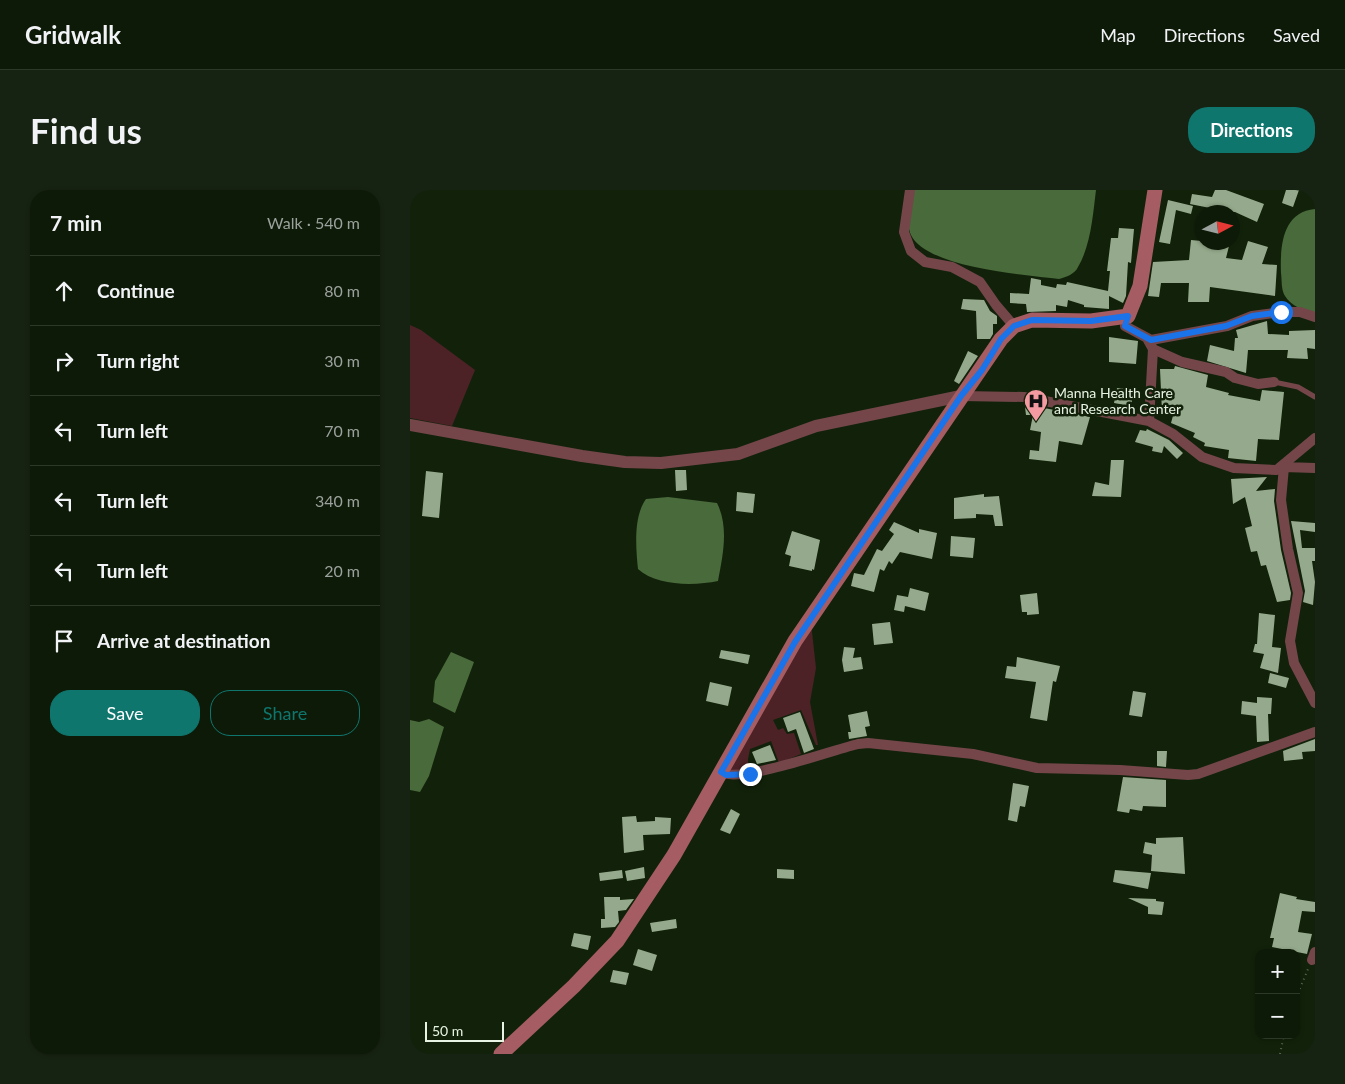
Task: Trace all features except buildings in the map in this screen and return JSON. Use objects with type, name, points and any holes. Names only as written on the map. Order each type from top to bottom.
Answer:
[{"type":"main road","points":[[500,1054],[574,986],[617,940],[674,855],[795,642],[961,396],[982,370],[1001,339],[1014,326],[1032,320],[1091,321],[1128,316],[1140,286],[1155,190]]},
{"type":"street","points":[[910,190],[904,232],[911,251],[926,262],[952,267],[980,282],[1014,326]]},
{"type":"street","points":[[1150,344],[1226,326],[1252,316],[1281,312],[1300,312],[1315,317]]},
{"type":"street","points":[[1128,316],[1125,326],[1150,344],[1182,362],[1226,372],[1235,378],[1258,384],[1274,382]]},
{"type":"street","points":[[1150,344],[1150,421]]},
{"type":"street","points":[[410,425],[582,456],[625,462],[661,463],[738,454],[816,426],[961,396],[1024,397],[1150,421],[1174,434],[1193,452],[1209,460],[1234,468],[1315,468]]},
{"type":"street","points":[[1280,468],[1315,438]]},
{"type":"street","points":[[1280,468],[1281,500],[1288,549],[1298,593],[1290,641],[1294,663],[1315,702]]},
{"type":"street","points":[[721,772],[726,775],[750,774],[858,744],[868,743],[973,754],[1037,768],[1120,770],[1188,775],[1198,774],[1315,732]]},
{"type":"lane","points":[[1274,382],[1298,386],[1315,398]]},
{"type":"path","points":[[1298,994],[1314,956]]},
{"type":"path","points":[[1280,1054],[1283,1039]]},
{"type":"shaded area","points":[[914,190],[1096,190],[1091,229],[1086,249],[1075,272],[1059,279],[979,268],[936,255],[921,246],[909,230]]},
{"type":"shaded area","points":[[1315,209],[1315,313],[1298,307],[1285,296],[1282,288],[1281,252],[1285,232],[1289,224],[1304,212]]},
{"type":"shaded area","points":[[410,325],[421,330],[475,370],[452,426],[410,418]]},
{"type":"shaded area","points":[[668,497],[717,503],[721,512],[724,531],[718,581],[698,584],[665,582],[646,575],[638,569],[636,533],[642,506],[646,499]]},
{"type":"shaded area","points":[[811,623],[816,668],[810,702],[818,745],[816,745],[801,710],[773,720],[778,730],[783,728],[787,734],[794,733],[801,754],[779,763],[771,741],[750,749],[748,759],[749,776],[735,777],[729,766]]},
{"type":"shaded area","points":[[451,652],[474,662],[455,713],[433,702],[435,681]]},
{"type":"shaded area","points":[[429,719],[444,727],[429,776],[420,792],[410,790],[410,720],[419,722]]},
{"type":"place","name":"Manna Health Care and Research Center","points":[[1036,422]]},
{"type":"route","points":[[750,774],[726,775],[721,772],[795,642],[961,396],[982,370],[1001,339],[1014,326],[1032,320],[1091,321],[1128,316],[1125,326],[1151,340],[1226,326],[1252,316],[1281,312]]}]
